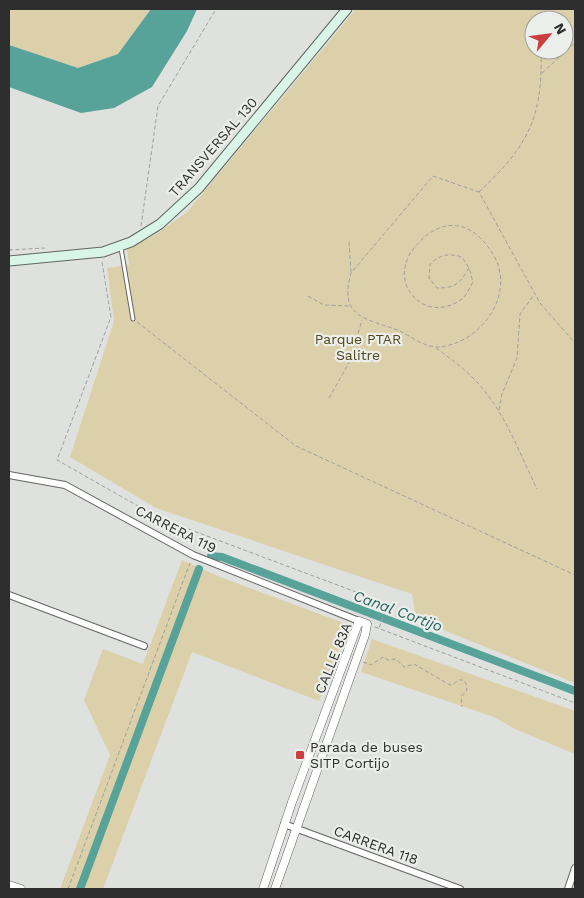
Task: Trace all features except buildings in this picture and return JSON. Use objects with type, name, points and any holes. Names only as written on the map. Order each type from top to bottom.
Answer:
[{"type":"main road","name":"TRANSVERSAL 130","points":[[9,261],[100,252],[121,246],[160,224],[200,188],[347,9]]},
{"type":"street","name":"CARRERA 119","points":[[9,475],[65,485],[193,555],[359,621]]},
{"type":"street","points":[[9,595],[144,646]]},
{"type":"street","name":"CALLE 83A","points":[[263,889],[284,824],[359,621],[367,624],[357,659],[295,828],[275,889]]},
{"type":"street","name":"CARRERA 118","points":[[284,824],[460,889]]},
{"type":"street","points":[[568,889],[575,868]]},
{"type":"street","points":[[9,885],[21,889]]},
{"type":"lane","points":[[121,246],[132,319]]},
{"type":"path","points":[[146,223],[140,226],[158,106],[216,9]]},
{"type":"path","points":[[542,74],[575,43]]},
{"type":"path","points":[[479,192],[507,166],[532,126],[542,74],[541,60]]},
{"type":"path","points":[[351,273],[433,176],[479,192],[535,294],[561,329],[575,343]]},
{"type":"path","points":[[436,348],[458,342],[472,334],[488,319],[498,301],[501,285],[500,268],[492,252],[476,233],[461,225],[445,225],[433,232],[418,243],[407,257],[403,270],[406,287],[418,303],[433,308],[448,306],[464,297],[473,282],[469,268],[462,257],[449,253],[438,256],[430,264],[429,278],[437,288],[450,288],[460,283],[469,268]]},
{"type":"path","points":[[349,242],[351,273],[346,289],[350,306],[362,319],[400,331],[436,348],[464,368],[484,389],[499,411],[537,489]]},
{"type":"path","points":[[9,250],[48,248]]},
{"type":"path","points":[[100,252],[111,317],[57,460],[159,518],[388,604],[379,628],[575,703]]},
{"type":"path","points":[[499,411],[502,394],[517,358],[520,314],[535,294]]},
{"type":"path","points":[[308,296],[324,305],[350,306]]},
{"type":"path","points":[[132,319],[296,446],[575,575]]},
{"type":"path","points":[[329,398],[350,361],[362,319]]},
{"type":"path","points":[[68,889],[193,555]]},
{"type":"path","points":[[357,659],[369,665],[383,657],[388,660],[396,659],[404,666],[414,664],[450,685],[458,680],[462,680],[466,683],[467,690],[461,698],[462,707]]},
{"type":"green space","points":[[9,9],[151,9],[118,54],[78,68],[9,45]]},
{"type":"green space","name":"Parque PTAR Salitre","points":[[356,9],[575,9],[575,683],[416,619],[412,594],[156,508],[70,457],[114,321],[107,268],[129,265],[127,249],[155,235],[187,212]]},
{"type":"green space","points":[[182,560],[220,577],[349,625],[319,701],[192,652],[103,889],[60,889],[110,755],[84,700],[103,649],[143,664]]},
{"type":"green space","points":[[372,639],[575,711],[575,754],[515,729],[494,717],[361,672]]},
{"type":"water","points":[[151,9],[197,9],[187,31],[152,87],[114,108],[81,113],[9,87],[9,45],[78,68],[118,54]]},
{"type":"waterway","name":"Canal Cortijo","points":[[211,556],[222,557],[575,691]]},
{"type":"waterway","name":"Canal Cortijo","points":[[80,889],[199,569]]},
{"type":"place","name":"Parada de buses SITP Cortijo","points":[[300,755]]}]
